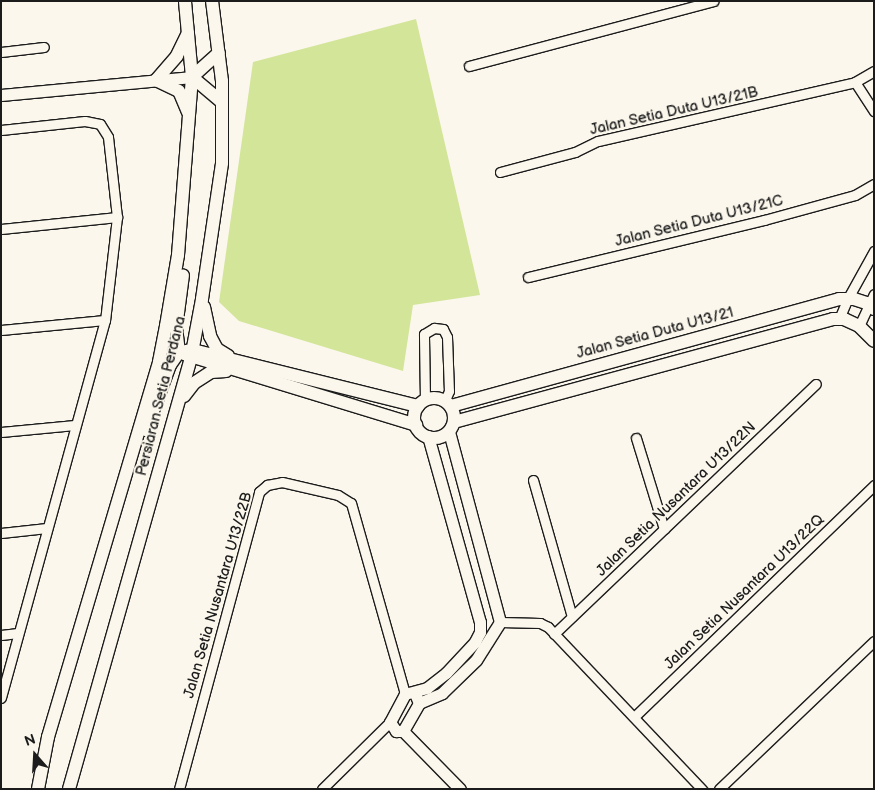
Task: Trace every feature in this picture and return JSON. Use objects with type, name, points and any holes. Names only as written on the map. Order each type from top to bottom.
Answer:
[{"type":"main road","name":"Persiaran Setia Perdana","points":[[38,789],[48,737],[129,457],[159,362],[176,264],[190,116],[192,77],[185,1]]},
{"type":"main road","name":"Persiaran Setia Perdana","points":[[70,789],[192,354],[202,299],[222,163],[222,102],[219,53],[212,1]]},
{"type":"main road","points":[[188,33],[177,56],[156,80],[178,91],[185,101],[190,116]]},
{"type":"main road","points":[[219,53],[192,77],[222,102]]},
{"type":"main road","points":[[129,457],[146,429],[170,365],[178,352],[176,328],[184,270],[181,221]]},
{"type":"main road","points":[[848,298],[872,302]]},
{"type":"main road","name":"Jalan Setia Duta U13/21","points":[[448,403],[848,298]]},
{"type":"main road","points":[[202,299],[210,336],[217,349],[233,365]]},
{"type":"main road","points":[[421,403],[414,419],[416,425],[419,431],[428,436],[438,437],[451,427],[839,318],[859,326],[874,340]]},
{"type":"main road","points":[[178,352],[233,365],[416,425]]},
{"type":"main road","points":[[178,405],[194,382],[211,372],[233,365],[421,403],[435,398],[448,403],[451,427]]},
{"type":"street","points":[[469,66],[713,1]]},
{"type":"street","points":[[1,52],[44,47]]},
{"type":"street","name":"Jalan Setia Duta U13/21B","points":[[500,172],[575,152],[598,141],[855,82],[874,71]]},
{"type":"street","points":[[1,94],[192,77]]},
{"type":"street","points":[[855,82],[874,108]]},
{"type":"street","points":[[1,130],[85,121],[100,124],[108,137],[117,217],[105,320],[1,698]]},
{"type":"street","name":"Jalan Setia Duta U13/21C","points":[[528,276],[764,220],[855,195],[874,184]]},
{"type":"street","points":[[1,229],[117,217]]},
{"type":"street","points":[[839,318],[874,251]]},
{"type":"street","points":[[859,326],[872,302]]},
{"type":"street","points":[[1,330],[105,320]]},
{"type":"street","points":[[421,403],[424,334],[434,328],[443,329],[447,337],[448,403]]},
{"type":"street","name":"Jalan Setia Nusantara U13/22N","points":[[554,634],[816,384]]},
{"type":"street","points":[[1,432],[75,425]]},
{"type":"street","points":[[413,697],[442,693],[476,660],[498,627],[496,603],[451,427]]},
{"type":"street","points":[[322,789],[413,697],[446,673],[475,642],[480,632],[476,610],[428,436]]},
{"type":"street","points":[[636,438],[664,529]]},
{"type":"street","points":[[533,480],[572,617]]},
{"type":"street","name":"Jalan Setia Nusantara U13/22B","points":[[179,789],[260,492],[268,485],[282,482],[338,495],[351,504],[413,697]]},
{"type":"street","name":"Jalan Setia Nusantara U13/22Q","points":[[634,718],[874,486]]},
{"type":"street","points":[[1,533],[47,528]]},
{"type":"street","points":[[476,610],[496,603]]},
{"type":"street","points":[[480,632],[498,627],[540,623],[548,627],[702,789]]},
{"type":"street","points":[[1,635],[18,633]]},
{"type":"street","points":[[719,789],[874,641]]},
{"type":"street","points":[[403,731],[413,697]]},
{"type":"street","points":[[390,722],[396,731],[403,731],[460,789]]},
{"type":"green space","points":[[416,19],[480,295],[413,305],[403,371],[239,321],[219,302],[253,62]]}]
